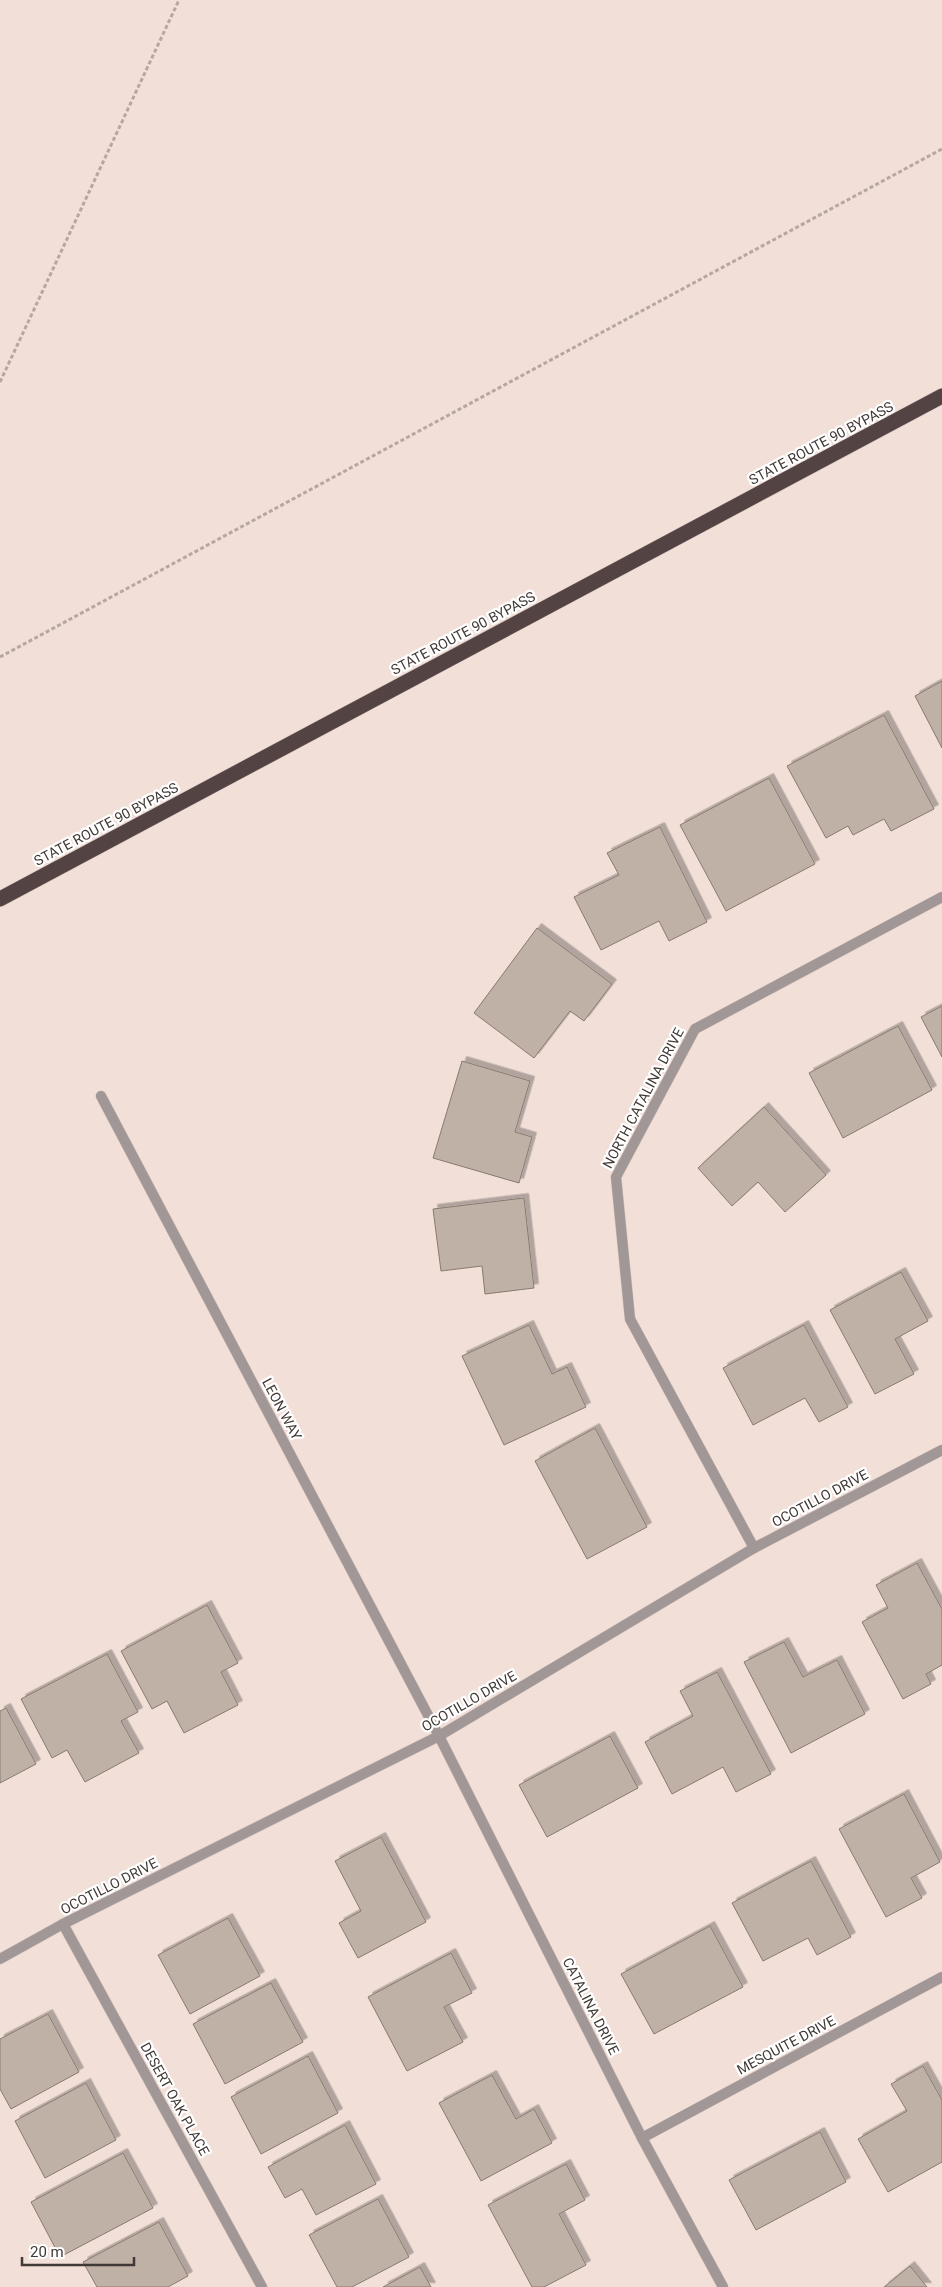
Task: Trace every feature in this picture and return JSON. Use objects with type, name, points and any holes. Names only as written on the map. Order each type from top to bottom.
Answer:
[{"type":"highway","name":"STATE ROUTE 90 BYPASS","points":[[0,899],[942,396]]},
{"type":"street","name":"NORTH CATALINA DRIVE","points":[[754,1548],[630,1319],[616,1177],[695,1029],[942,897]]},
{"type":"street","name":"LEON WAY","points":[[101,1096],[439,1736]]},
{"type":"street","name":"OCOTILLO DRIVE","points":[[0,1959],[63,1924],[439,1736],[754,1548],[942,1450]]},
{"type":"street","name":"CATALINA DRIVE","points":[[439,1736],[642,2138],[724,2287]]},
{"type":"street","name":"DESERT OAK PLACE","points":[[63,1924],[262,2287]]},
{"type":"street","name":"MESQUITE DRIVE","points":[[642,2138],[942,1977]]},
{"type":"path","points":[[0,382],[179,0]]},
{"type":"path","points":[[0,657],[942,149]]},
{"type":"building","points":[[942,681],[942,748],[915,696]]},
{"type":"building","points":[[884,715],[934,809],[891,831],[884,819],[853,835],[848,826],[826,838],[787,766]]},
{"type":"building","points":[[769,778],[815,864],[726,911],[680,825]]},
{"type":"building","points":[[660,827],[707,922],[669,941],[659,921],[601,950],[574,897],[619,875],[607,853]]},
{"type":"building","points":[[537,928],[612,984],[584,1021],[570,1011],[534,1058],[474,1013]]},
{"type":"building","points":[[942,1006],[942,1057],[921,1017]]},
{"type":"building","points":[[898,1026],[932,1090],[843,1138],[809,1073]]},
{"type":"building","points":[[462,1061],[530,1081],[515,1132],[532,1137],[519,1183],[433,1158]]},
{"type":"building","points":[[764,1107],[826,1175],[785,1212],[758,1182],[732,1206],[698,1168]]},
{"type":"building","points":[[524,1198],[534,1288],[485,1294],[482,1266],[441,1271],[433,1209]]},
{"type":"building","points":[[901,1272],[928,1321],[895,1339],[914,1374],[875,1394],[830,1310]]},
{"type":"building","points":[[529,1325],[552,1374],[567,1367],[586,1407],[504,1445],[462,1356]]},
{"type":"building","points":[[804,1325],[848,1407],[819,1422],[805,1398],[753,1425],[723,1368]]},
{"type":"building","points":[[595,1428],[647,1527],[587,1559],[535,1461]]},
{"type":"building","points":[[917,1563],[942,1609],[942,1665],[926,1674],[931,1684],[903,1699],[862,1622],[888,1608],[876,1585]]},
{"type":"building","points":[[207,1605],[238,1663],[221,1672],[238,1705],[184,1733],[167,1701],[152,1709],[121,1651]]},
{"type":"building","points":[[784,1642],[803,1677],[837,1660],[865,1714],[791,1753],[744,1662]]},
{"type":"building","points":[[107,1654],[138,1712],[121,1721],[139,1753],[85,1782],[67,1750],[52,1758],[21,1699]]},
{"type":"building","points":[[717,1672],[771,1774],[736,1792],[723,1767],[672,1794],[645,1742],[693,1716],[680,1691]]},
{"type":"building","points":[[6,1708],[36,1764],[0,1783],[0,1711]]},
{"type":"building","points":[[610,1736],[638,1788],[547,1837],[519,1785]]},
{"type":"building","points":[[904,1794],[940,1862],[911,1878],[922,1898],[886,1917],[839,1829]]},
{"type":"building","points":[[381,1837],[426,1922],[358,1958],[339,1923],[361,1911],[335,1861]]},
{"type":"building","points":[[811,1861],[851,1937],[817,1955],[808,1938],[763,1961],[732,1903]]},
{"type":"building","points":[[228,1918],[260,1976],[190,2014],[158,1955]]},
{"type":"building","points":[[710,1926],[743,1987],[654,2034],[621,1974]]},
{"type":"building","points":[[451,1953],[472,1993],[444,2007],[463,2042],[407,2071],[368,1997]]},
{"type":"building","points":[[271,1983],[303,2042],[225,2084],[193,2024]]},
{"type":"building","points":[[48,2014],[79,2072],[11,2109],[0,2089],[0,2039]]},
{"type":"building","points":[[308,2056],[338,2113],[261,2154],[231,2097]]},
{"type":"building","points":[[923,2066],[942,2100],[942,2162],[888,2192],[858,2139],[907,2111],[891,2084]]},
{"type":"building","points":[[492,2075],[516,2119],[534,2109],[552,2143],[481,2181],[439,2103]]},
{"type":"building","points":[[86,2083],[116,2140],[45,2178],[15,2121]]},
{"type":"building","points":[[345,2125],[376,2184],[316,2215],[302,2189],[285,2198],[268,2167]]},
{"type":"building","points":[[820,2132],[846,2182],[756,2230],[729,2180]]},
{"type":"building","points":[[123,2153],[153,2208],[60,2257],[31,2202]]},
{"type":"building","points":[[566,2164],[585,2200],[559,2214],[586,2265],[544,2287],[532,2287],[488,2205]]},
{"type":"building","points":[[378,2199],[409,2257],[352,2287],[337,2287],[309,2235]]},
{"type":"building","points":[[159,2222],[188,2276],[168,2287],[97,2287],[83,2262]]},
{"type":"building","points":[[910,2266],[927,2287],[884,2287]]},
{"type":"building","points":[[420,2267],[431,2287],[383,2287]]}]
